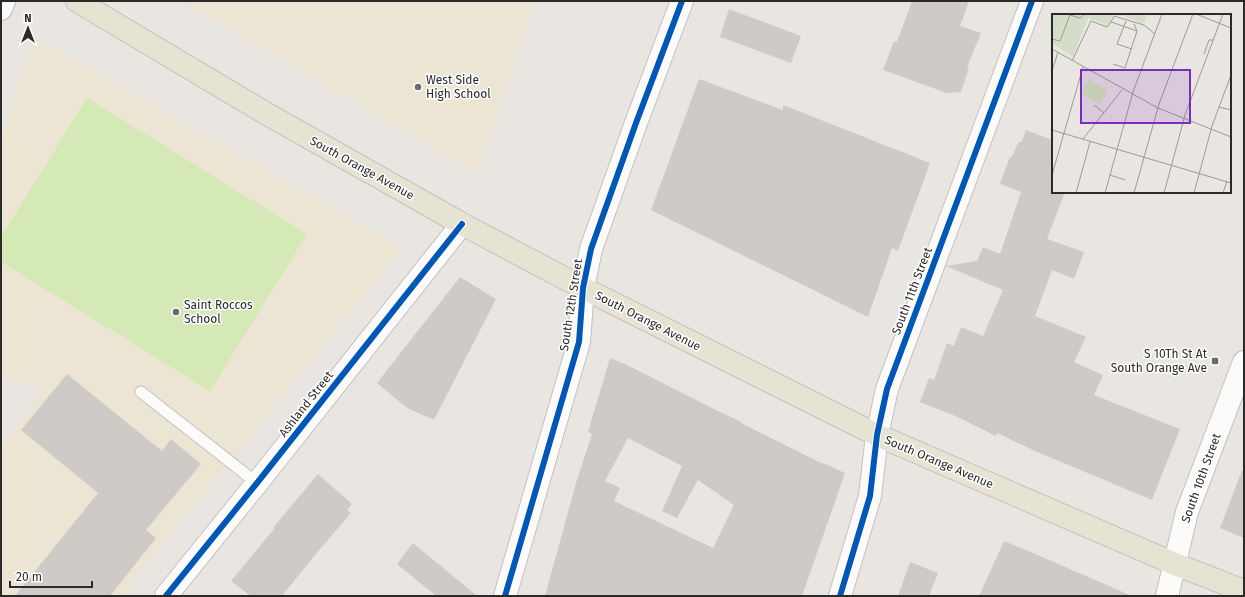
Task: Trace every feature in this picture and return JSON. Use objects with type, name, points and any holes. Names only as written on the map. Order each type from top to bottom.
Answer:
[{"type":"main road","name":"South Orange Avenue","points":[[76,1],[274,118],[462,224],[584,288],[877,435],[1175,564],[1244,591]]},
{"type":"street","points":[[1,10],[4,1]]},
{"type":"street","name":"South 12th Street","points":[[505,596],[579,342],[584,288],[591,249],[682,1]]},
{"type":"street","name":"South 11th Street","points":[[840,596],[870,496],[877,435],[886,389],[1032,1]]},
{"type":"street","name":"Ashland Street","points":[[166,596],[462,224]]},
{"type":"street","name":"South 10th Street","points":[[1167,596],[1188,512],[1244,362]]},
{"type":"lane","points":[[141,392],[257,483]]},
{"type":"shaded area","name":"West Side High School","points":[[181,1],[534,1],[479,174]]},
{"type":"shaded area","name":"Saint Roccos School","points":[[33,36],[402,249],[121,596],[1,596],[1,447],[45,389],[1,375],[1,143]]},
{"type":"green space","points":[[87,98],[307,234],[210,391],[1,262],[1,237]]},
{"type":"building","points":[[912,1],[969,1],[960,26],[981,33],[967,67],[969,68],[961,92],[947,93],[883,70],[894,41],[897,42]]},
{"type":"building","points":[[729,9],[801,36],[791,63],[720,37]]},
{"type":"building","points":[[699,79],[783,110],[783,105],[930,163],[898,251],[892,248],[868,317],[651,210]]},
{"type":"building","points":[[1026,130],[1052,140],[1052,193],[1065,193],[1047,239],[1084,252],[1074,279],[1052,270],[1035,316],[1086,337],[1074,362],[1103,375],[1094,395],[1180,429],[1152,500],[1035,451],[997,433],[996,436],[951,414],[920,402],[929,378],[934,380],[947,343],[954,346],[961,327],[983,336],[1003,290],[946,266],[977,261],[983,247],[1000,254],[1021,192],[1000,184],[1010,157],[1012,157],[1018,143],[1022,141]]},
{"type":"building","points":[[460,277],[496,299],[434,420],[407,408],[377,383]]},
{"type":"building","points":[[610,358],[629,366],[823,464],[845,473],[802,596],[545,596],[576,483],[592,434],[588,432]],"holes":[[[628,438],[682,466],[662,511],[677,518],[698,480],[734,505],[713,548],[614,501],[620,488],[605,481]]]},
{"type":"building","points":[[67,374],[162,451],[171,439],[201,464],[146,530],[156,538],[110,596],[15,596],[98,493],[21,430]]},
{"type":"building","points":[[1242,470],[1244,471],[1244,538],[1220,528]]},
{"type":"building","points":[[318,474],[352,504],[347,510],[351,513],[282,596],[251,596],[231,581]]},
{"type":"building","points":[[1004,541],[1033,553],[1132,596],[979,596]]},
{"type":"building","points":[[413,543],[477,596],[436,596],[397,564]]},
{"type":"building","points":[[910,562],[938,573],[929,596],[898,596]]},
{"type":"cycle path","points":[[505,596],[579,342],[583,288],[591,249],[682,1]]},
{"type":"cycle path","points":[[840,596],[870,496],[877,435],[887,389],[1032,1]]},
{"type":"cycle path","points":[[166,596],[462,224]]},
{"type":"place","name":"West Side High School","points":[[418,87]]},
{"type":"place","name":"Saint Roccos School","points":[[176,312]]},
{"type":"place","name":"S 10Th St At South Orange Ave","points":[[1215,361]]}]
